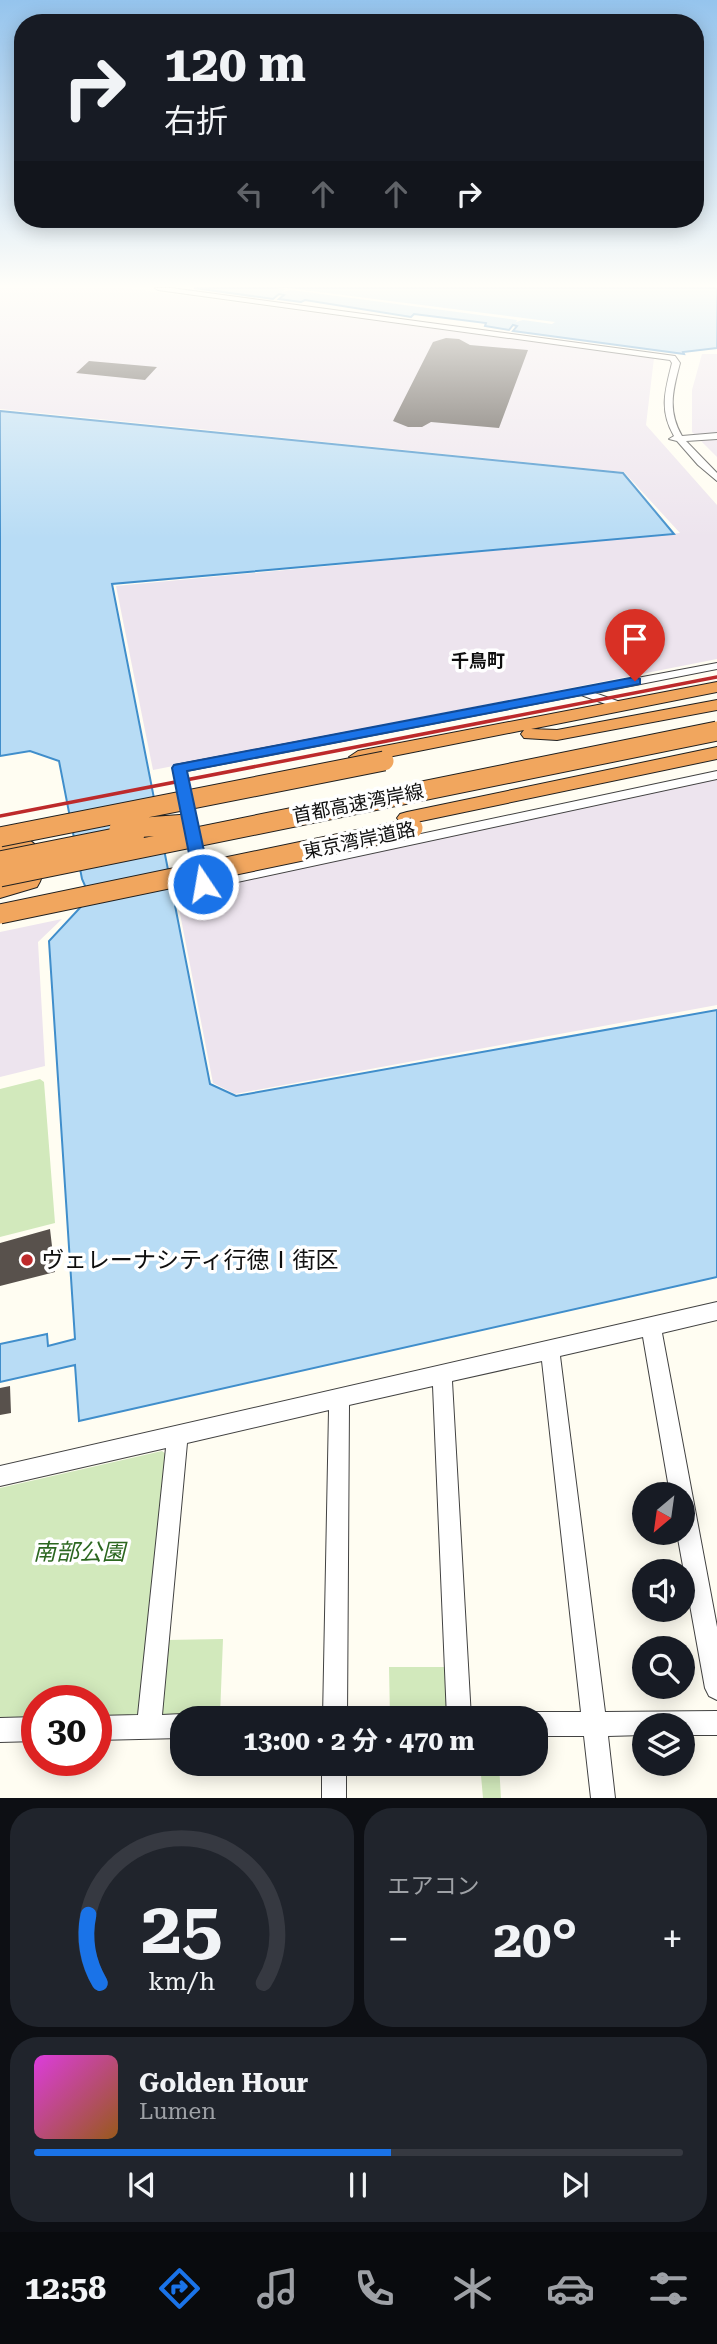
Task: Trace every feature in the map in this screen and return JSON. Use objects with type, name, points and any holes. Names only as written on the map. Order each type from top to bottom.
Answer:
[{"type":"highway","points":[[0,837],[235,791],[382,757],[717,687]]},
{"type":"highway","points":[[654,713],[717,696]]},
{"type":"highway","points":[[0,827],[382,757],[717,705]]},
{"type":"highway","name":"首都高速湾岸線","points":[[0,861],[717,717]]},
{"type":"highway","name":"首都高速湾岸線","points":[[0,877],[717,731]]},
{"type":"highway","points":[[455,807],[717,744]]},
{"type":"highway","name":"東京湾岸道路","points":[[0,912],[410,823],[455,807],[717,753]]},
{"type":"highway","name":"東京湾岸道路","points":[[0,901],[199,860],[410,823],[717,763]]},
{"type":"highway","points":[[0,827],[152,801],[235,791]]},
{"type":"highway","points":[[0,848],[134,827],[187,824]]},
{"type":"highway","points":[[0,848],[18,842],[26,844],[30,848],[35,871],[30,881],[0,891]]},
{"type":"highway","points":[[0,912],[167,872],[199,860]]},
{"type":"street","points":[[669,372],[659,407],[661,418],[693,459],[710,474],[717,491]]},
{"type":"street","points":[[676,439],[717,436]]},
{"type":"street","points":[[203,884],[179,768],[717,666]]},
{"type":"street","points":[[581,692],[622,706]]},
{"type":"street","points":[[177,890],[717,775]]},
{"type":"street","points":[[0,1476],[717,1311]]},
{"type":"street","points":[[651,1327],[679,1482]]},
{"type":"street","points":[[550,1350],[603,1798]]},
{"type":"street","points":[[442,1375],[458,1706]]},
{"type":"street","points":[[335,1706],[339,1399]]},
{"type":"street","points":[[149,1727],[178,1435]]},
{"type":"street","points":[[690,1545],[717,1688]]},
{"type":"street","points":[[548,1724],[717,1723]]},
{"type":"street","points":[[112,1728],[170,1726]]},
{"type":"street","points":[[0,1730],[21,1729]]},
{"type":"street","points":[[334,1776],[334,1798]]},
{"type":"shaded area","points":[[0,372],[652,372],[646,425],[717,505],[717,659],[153,770],[116,586],[680,533],[624,472],[0,409]]},
{"type":"shaded area","points":[[697,372],[717,372],[717,457],[692,432],[692,390]]},
{"type":"shaded area","points":[[717,779],[717,1005],[235,1094],[213,1083],[176,893]]},
{"type":"shaded area","points":[[62,919],[38,942],[45,1066],[0,1077],[0,932]]},
{"type":"green space","points":[[40,1079],[44,1082],[55,1223],[0,1237],[0,1089]]},
{"type":"green space","name":"南部公園","points":[[162,1451],[168,1456],[142,1710],[134,1720],[112,1720],[112,1685],[21,1685],[21,1721],[0,1722],[0,1488]]},
{"type":"green space","points":[[223,1639],[220,1706],[170,1706],[170,1717],[165,1717],[158,1711],[166,1640]]},
{"type":"green space","points":[[389,1667],[449,1667],[452,1706],[390,1706]]},
{"type":"green space","points":[[481,1776],[500,1776],[501,1798],[483,1798]]},
{"type":"water","points":[[0,411],[623,473],[674,534],[112,584],[210,1084],[236,1096],[717,1010],[717,1277],[79,1421],[75,1365],[0,1382],[0,1344],[47,1334],[48,1346],[75,1339],[49,941],[90,897],[82,879],[59,761],[30,751],[0,756]]},
{"type":"building","points":[[77,372],[152,372],[145,380]]},
{"type":"building","points":[[418,372],[520,372],[499,428],[431,422],[422,427],[408,427],[393,421]]},
{"type":"building","name":"ヴェレーナシティ行徳Ⅰ街区","points":[[50,1229],[55,1272],[0,1286],[0,1243]]},
{"type":"building","points":[[10,1386],[11,1413],[0,1415],[0,1388]]},
{"type":"railway","points":[[0,816],[717,677]]},
{"type":"place","name":"ヴェレーナシティ行徳Ⅰ街区","points":[[27,1260]]},
{"type":"district","name":"千鳥町","points":[[478,661]]},
{"type":"route","points":[[203,884],[179,768],[635,681]]}]
